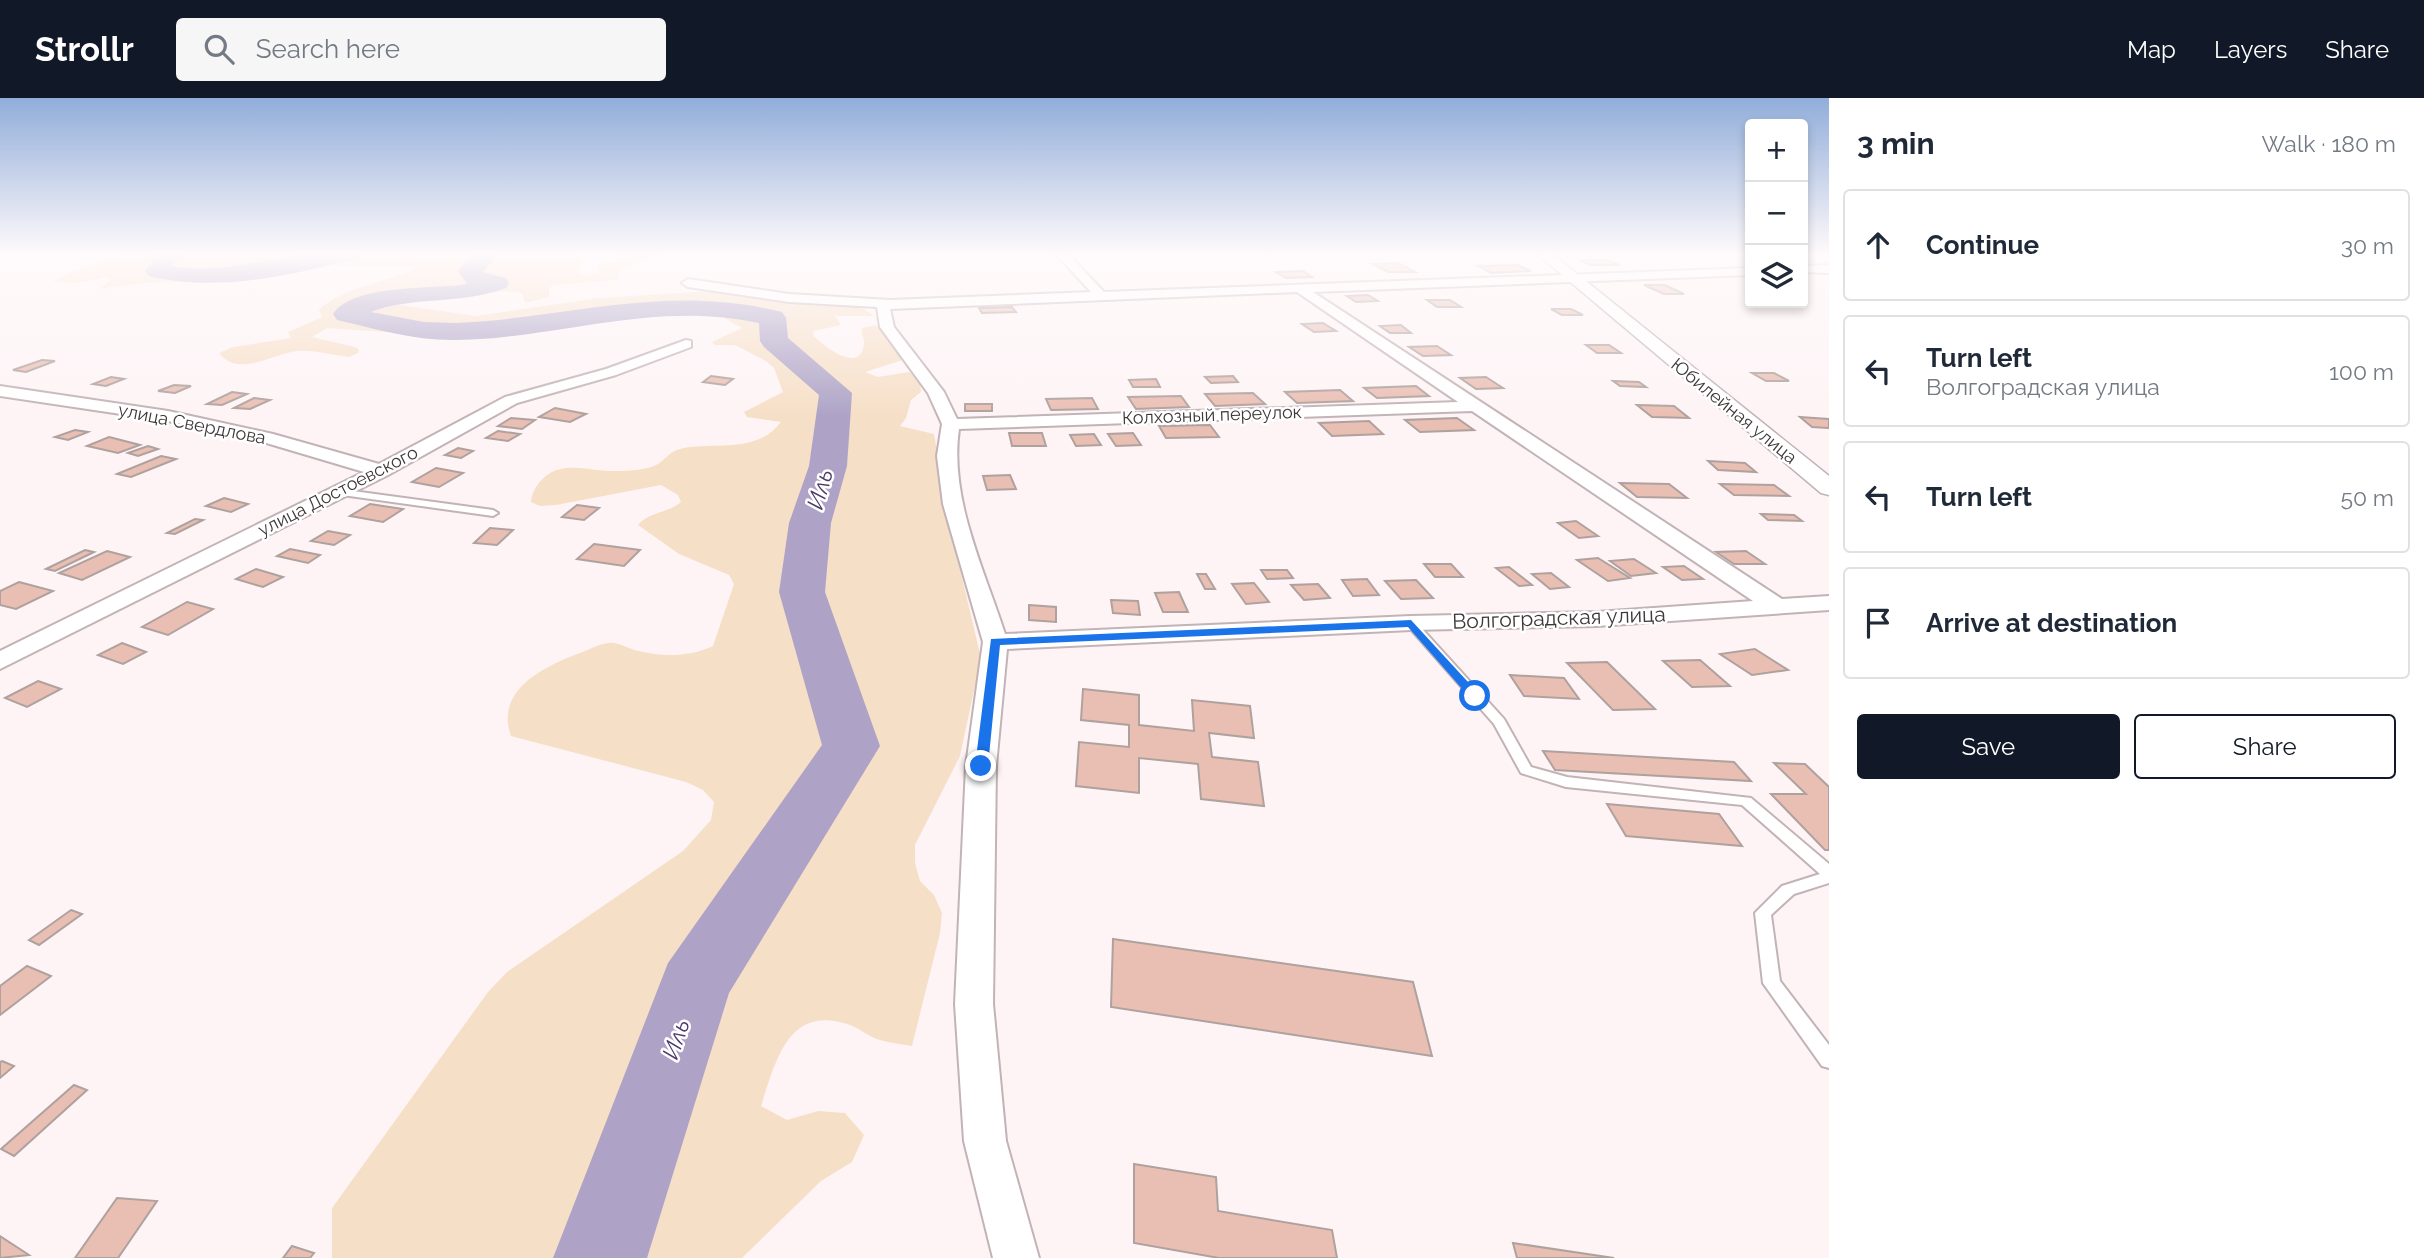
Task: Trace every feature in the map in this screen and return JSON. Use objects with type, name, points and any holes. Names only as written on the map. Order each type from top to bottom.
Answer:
[{"type":"street","points":[[885,307],[882,313],[887,327],[936,392],[951,424],[946,456],[953,504],[995,642],[981,766],[974,1004],[985,1141],[1016,1258]]},
{"type":"street","points":[[1327,307],[1779,607]]},
{"type":"street","name":"Юбилейная улица","points":[[1607,307],[1829,488]]},
{"type":"street","name":"улица Достоевского","points":[[0,661],[381,471],[511,400],[611,372],[686,344]]},
{"type":"street","name":"улица Свердлова","points":[[0,391],[169,416],[267,438],[381,471]]},
{"type":"street","name":"Колхозный переулок","points":[[951,424],[1474,406]]},
{"type":"street","name":"Волгоградская улица","points":[[995,642],[1411,623],[1597,619],[1829,604]]},
{"type":"lane","points":[[338,492],[493,513]]},
{"type":"lane","points":[[1411,623],[1499,722],[1526,770],[1566,782],[1745,801],[1829,875],[1788,890],[1763,913],[1772,983],[1829,1060]]},
{"type":"shaded area","points":[[415,307],[476,316],[536,307],[861,307],[875,316],[835,316],[841,325],[814,331],[813,335],[840,355],[855,357],[861,353],[864,344],[862,328],[876,325],[909,358],[865,372],[878,377],[909,372],[920,379],[921,392],[911,400],[906,418],[900,426],[934,434],[951,531],[981,658],[960,756],[915,845],[915,863],[920,881],[934,895],[942,913],[940,933],[912,1046],[880,1040],[850,1025],[829,1020],[812,1022],[799,1029],[788,1040],[773,1071],[761,1106],[787,1120],[818,1111],[845,1113],[864,1135],[852,1162],[821,1181],[742,1258],[332,1258],[332,1208],[488,992],[507,972],[683,851],[711,820],[714,802],[703,790],[686,782],[511,736],[508,720],[510,706],[525,683],[550,666],[596,646],[615,643],[648,653],[667,655],[686,654],[713,646],[734,584],[729,575],[679,554],[638,525],[648,517],[681,502],[678,495],[661,485],[556,505],[540,506],[531,502],[540,482],[564,468],[638,470],[658,464],[680,449],[734,445],[760,439],[781,422],[747,417],[744,412],[783,392],[774,368],[735,345],[715,345],[712,342],[742,328],[721,316],[690,312],[660,312],[492,339],[327,328],[312,337],[355,347],[359,350],[358,353],[349,357],[298,351],[257,362],[237,364],[219,353],[233,347],[291,338],[288,332],[322,317],[319,309]]},
{"type":"building","points":[[1012,307],[1016,312],[982,313],[979,308]]},
{"type":"building","points":[[1551,309],[1571,309],[1583,315],[1562,315]]},
{"type":"building","points":[[1323,323],[1336,331],[1314,332],[1302,324]]},
{"type":"building","points":[[1401,325],[1411,333],[1390,333],[1380,326]]},
{"type":"building","points":[[1586,345],[1609,345],[1621,353],[1597,353]]},
{"type":"building","points":[[1437,346],[1451,355],[1423,356],[1409,347]]},
{"type":"building","points":[[42,360],[55,361],[26,372],[13,370]]},
{"type":"building","points":[[1752,373],[1774,373],[1789,381],[1766,381]]},
{"type":"building","points":[[711,376],[733,379],[725,385],[703,382]]},
{"type":"building","points":[[1233,376],[1238,382],[1211,383],[1205,377]]},
{"type":"building","points":[[111,377],[124,379],[106,386],[93,384]]},
{"type":"building","points":[[1486,377],[1503,388],[1476,389],[1460,378]]},
{"type":"building","points":[[1156,379],[1160,387],[1133,387],[1129,380]]},
{"type":"building","points":[[1613,381],[1639,382],[1646,387],[1620,386]]},
{"type":"building","points":[[174,385],[191,386],[175,393],[158,391]]},
{"type":"building","points":[[1416,386],[1429,396],[1377,398],[1364,388]]},
{"type":"building","points":[[1340,390],[1353,401],[1297,403],[1285,392]]},
{"type":"building","points":[[232,392],[247,394],[222,405],[207,404]]},
{"type":"building","points":[[1253,393],[1265,404],[1215,406],[1205,394]]},
{"type":"building","points":[[1181,396],[1189,407],[1136,409],[1128,397]]},
{"type":"building","points":[[254,398],[270,400],[250,409],[234,408]]},
{"type":"building","points":[[1092,398],[1098,409],[1051,410],[1046,399]]},
{"type":"building","points":[[965,404],[992,404],[992,411],[965,411]]},
{"type":"building","points":[[1637,405],[1674,406],[1689,418],[1652,417]]},
{"type":"building","points":[[555,408],[586,414],[570,422],[539,417]]},
{"type":"building","points":[[1800,417],[1829,419],[1829,428],[1812,427]]},
{"type":"building","points":[[511,418],[535,420],[522,429],[498,426]]},
{"type":"building","points":[[1457,418],[1474,430],[1420,432],[1405,420]]},
{"type":"building","points":[[1369,421],[1383,434],[1332,436],[1319,423]]},
{"type":"building","points":[[1210,425],[1219,437],[1166,438],[1159,426]]},
{"type":"building","points":[[75,430],[88,432],[68,440],[55,437]]},
{"type":"building","points":[[498,431],[520,434],[508,441],[486,438]]},
{"type":"building","points":[[1009,433],[1042,433],[1046,446],[1012,446]]},
{"type":"building","points":[[1133,433],[1141,445],[1116,446],[1108,434]]},
{"type":"building","points":[[1094,434],[1101,445],[1076,446],[1070,435]]},
{"type":"building","points":[[109,437],[140,445],[118,453],[87,446]]},
{"type":"building","points":[[148,446],[158,449],[138,456],[128,453]]},
{"type":"building","points":[[458,448],[473,451],[461,458],[445,455]]},
{"type":"building","points":[[161,456],[176,459],[131,477],[117,474]]},
{"type":"building","points":[[1708,461],[1745,463],[1756,472],[1718,470]]},
{"type":"building","points":[[436,468],[463,473],[439,487],[412,482]]},
{"type":"building","points":[[1010,475],[1016,489],[987,490],[983,476]]},
{"type":"building","points":[[1620,483],[1669,484],[1687,498],[1637,497]]},
{"type":"building","points":[[1720,484],[1774,485],[1789,496],[1734,495]]},
{"type":"building","points":[[224,498],[248,504],[231,512],[206,506]]},
{"type":"building","points":[[370,504],[403,509],[383,522],[350,516]]},
{"type":"building","points":[[577,505],[599,508],[584,520],[562,517]]},
{"type":"building","points":[[1761,514],[1794,515],[1802,521],[1768,520]]},
{"type":"building","points":[[195,519],[203,520],[175,534],[167,533]]},
{"type":"building","points":[[1576,521],[1598,536],[1579,538],[1558,523]]},
{"type":"building","points":[[490,528],[513,530],[497,545],[474,543]]},
{"type":"building","points":[[328,531],[350,535],[334,545],[311,541]]},
{"type":"building","points":[[594,544],[640,550],[624,566],[577,559]]},
{"type":"building","points":[[290,549],[320,555],[308,563],[277,556]]},
{"type":"building","points":[[85,550],[94,552],[55,571],[46,569]]},
{"type":"building","points":[[107,551],[130,557],[82,580],[59,573]]},
{"type":"building","points":[[1746,551],[1765,564],[1734,564],[1716,552]]},
{"type":"building","points":[[1598,558],[1630,578],[1608,581],[1577,560]]},
{"type":"building","points":[[1634,559],[1656,573],[1631,576],[1610,561]]},
{"type":"building","points":[[1424,564],[1451,564],[1463,577],[1435,577]]},
{"type":"building","points":[[1684,566],[1703,579],[1682,580],[1663,567]]},
{"type":"building","points":[[1509,567],[1532,585],[1519,586],[1496,568]]},
{"type":"building","points":[[256,569],[283,577],[263,587],[236,579]]},
{"type":"building","points":[[1261,570],[1287,570],[1293,578],[1267,579]]},
{"type":"building","points":[[1551,573],[1569,587],[1550,589],[1532,574]]},
{"type":"building","points":[[1197,574],[1206,574],[1215,589],[1205,589]]},
{"type":"building","points":[[1367,579],[1379,595],[1353,596],[1342,580]]},
{"type":"building","points":[[1416,580],[1433,598],[1401,599],[1385,581]]},
{"type":"building","points":[[19,582],[53,591],[16,609],[0,605],[0,591]]},
{"type":"building","points":[[1254,583],[1269,602],[1246,604],[1232,584]]},
{"type":"building","points":[[1318,584],[1330,598],[1304,600],[1291,585]]},
{"type":"building","points":[[1179,592],[1188,612],[1163,612],[1155,593]]},
{"type":"building","points":[[1111,600],[1138,601],[1140,615],[1113,613]]},
{"type":"building","points":[[187,602],[213,609],[168,635],[142,627]]},
{"type":"building","points":[[1029,605],[1056,607],[1056,622],[1029,620]]},
{"type":"building","points":[[122,643],[146,652],[123,664],[98,655]]},
{"type":"building","points":[[1755,649],[1788,670],[1752,675],[1720,654]]},
{"type":"building","points":[[1700,660],[1730,686],[1692,687],[1663,661]]},
{"type":"building","points":[[1607,662],[1655,709],[1613,710],[1567,663]]},
{"type":"building","points":[[1510,675],[1564,678],[1579,699],[1524,696]]},
{"type":"building","points":[[38,681],[61,689],[27,707],[5,698]]},
{"type":"building","points":[[1083,689],[1139,695],[1139,725],[1194,731],[1192,700],[1250,706],[1254,738],[1209,733],[1212,757],[1258,762],[1264,806],[1201,799],[1198,764],[1139,758],[1139,793],[1076,786],[1079,742],[1129,747],[1129,725],[1081,720]]},
{"type":"building","points":[[1543,751],[1734,762],[1751,781],[1555,770]]},
{"type":"building","points":[[1774,763],[1805,764],[1829,787],[1829,850],[1825,850],[1771,794],[1806,794]]},
{"type":"building","points":[[1607,804],[1719,814],[1742,846],[1626,836]]},
{"type":"building","points":[[71,910],[82,914],[39,945],[29,940]]},
{"type":"building","points":[[1113,939],[1413,982],[1432,1056],[1111,1007]]},
{"type":"building","points":[[27,966],[51,976],[0,1015],[0,986]]},
{"type":"building","points":[[0,1062],[14,1066],[0,1078]]},
{"type":"building","points":[[74,1085],[87,1090],[14,1156],[1,1149]]},
{"type":"building","points":[[1134,1164],[1216,1177],[1218,1211],[1332,1230],[1337,1258],[1219,1258],[1134,1243]]},
{"type":"building","points":[[117,1198],[157,1201],[118,1258],[75,1258]]},
{"type":"building","points":[[0,1236],[29,1255],[0,1258]]},
{"type":"building","points":[[1513,1243],[1614,1258],[1517,1258]]},
{"type":"building","points":[[292,1246],[314,1253],[310,1258],[283,1258]]},
{"type":"waterway","name":"Иль","points":[[359,307],[346,314],[408,328],[456,332],[658,307]]},
{"type":"waterway","name":"Иль","points":[[600,1258],[694,985],[851,746],[802,592],[810,523],[828,466],[836,393],[774,341],[772,318],[735,310],[699,307]]},
{"type":"route","points":[[981,766],[995,642],[1411,623],[1475,696]]}]
